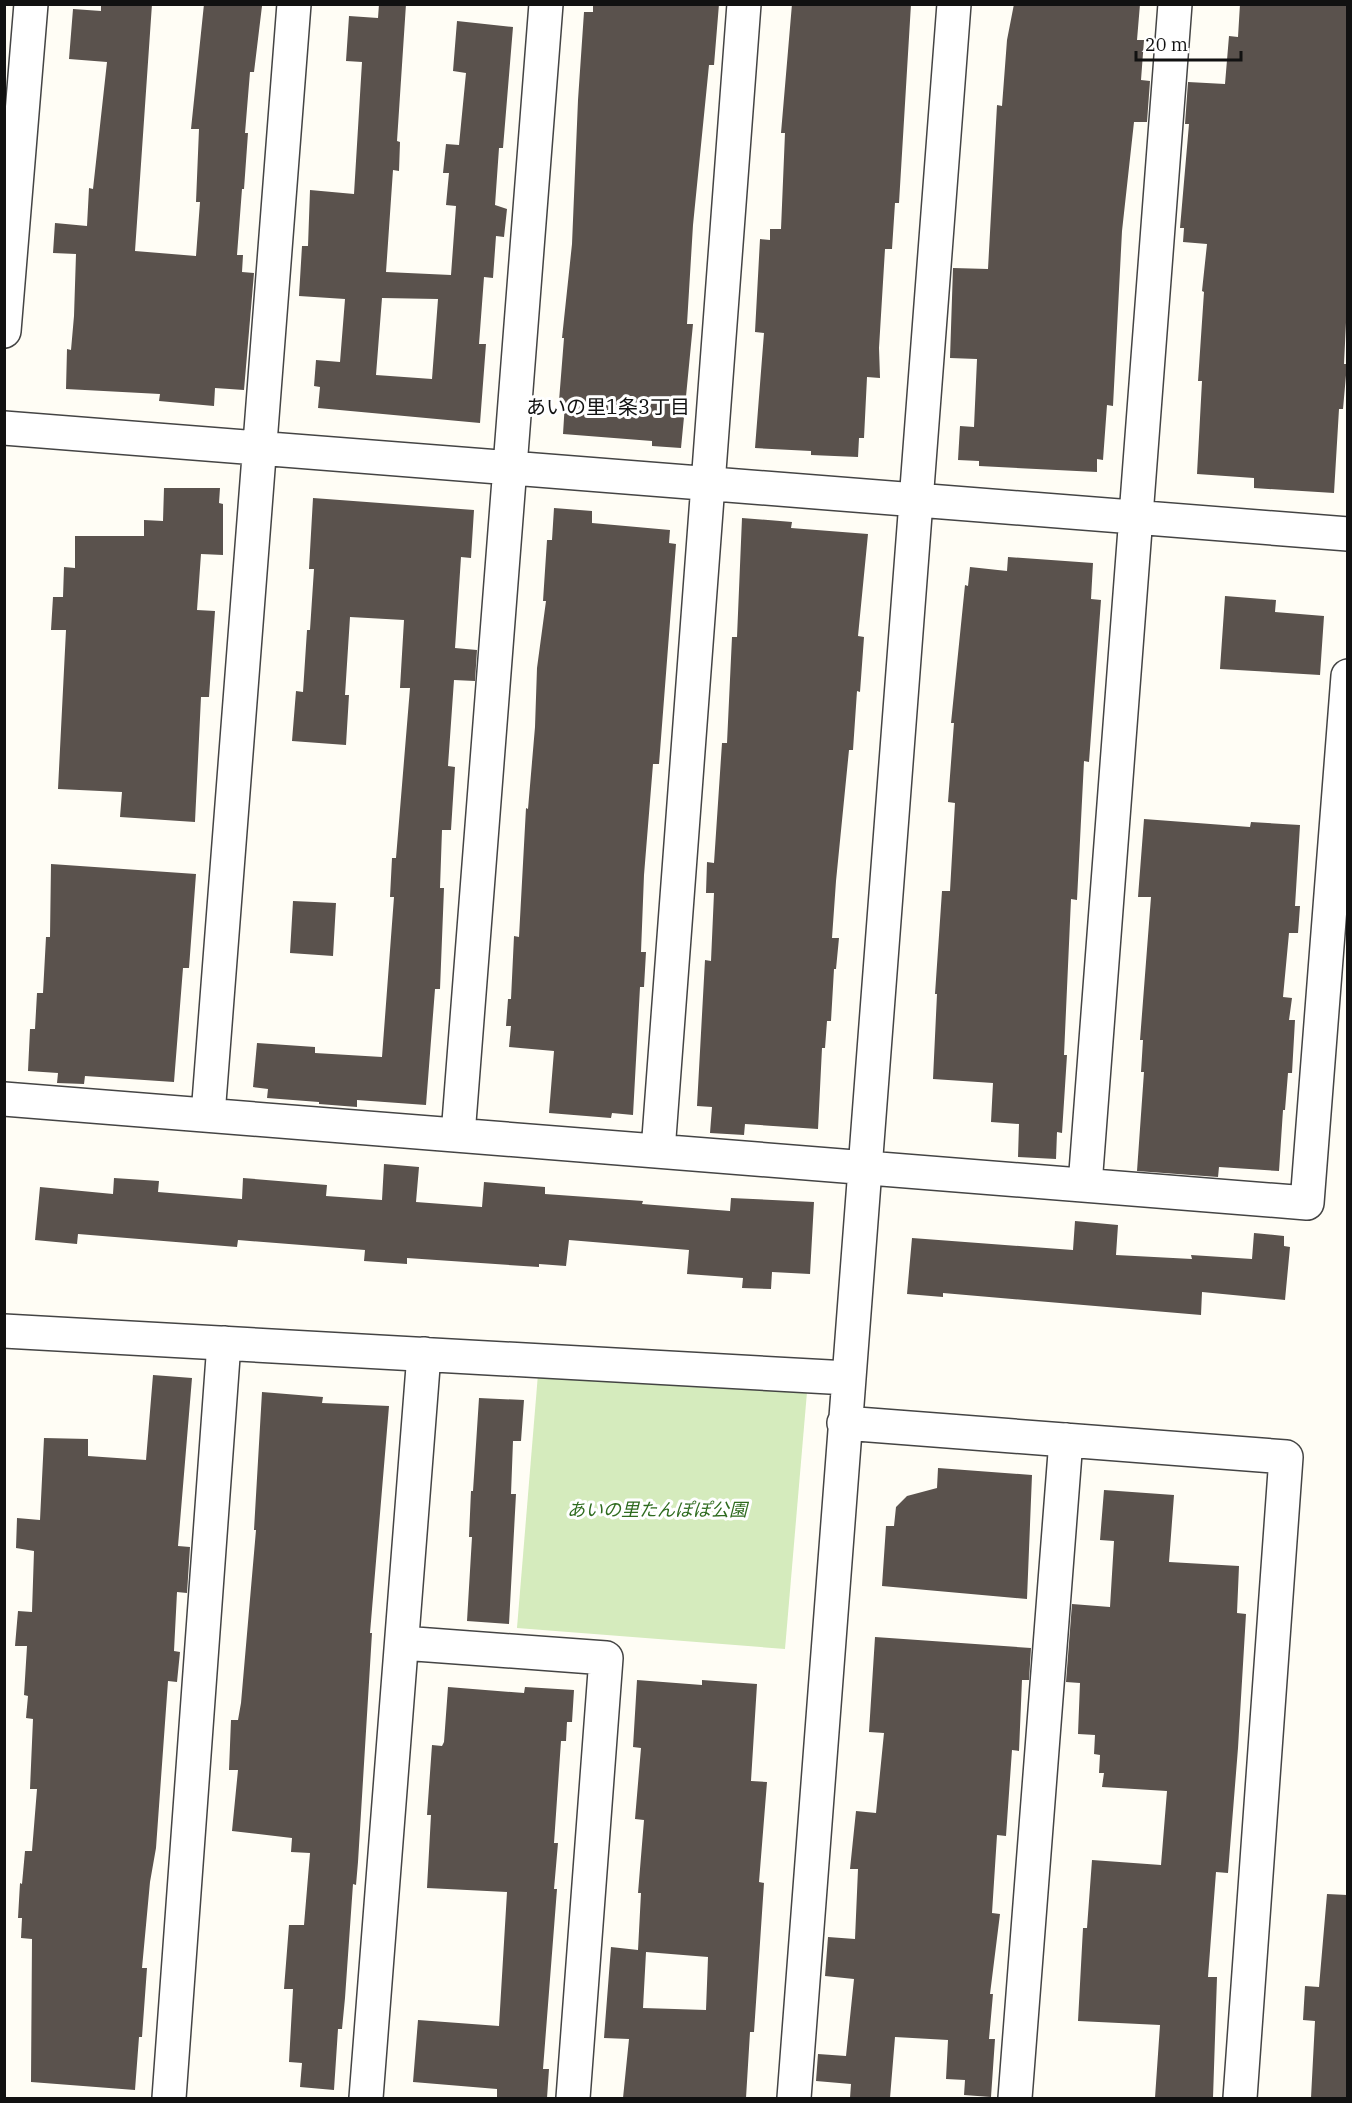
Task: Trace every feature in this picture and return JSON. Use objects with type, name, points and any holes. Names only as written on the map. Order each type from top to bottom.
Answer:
[{"type":"street","points":[[4,332],[11,183],[31,4]]},
{"type":"street","points":[[208,1115],[294,4]]},
{"type":"street","points":[[458,1135],[546,4]]},
{"type":"street","points":[[658,1151],[744,4]]},
{"type":"street","points":[[794,2098],[954,4]]},
{"type":"street","points":[[1085,1185],[1175,4]]},
{"type":"street","points":[[4,428],[1347,534]]},
{"type":"street","points":[[4,1099],[1307,1203],[1347,676]]},
{"type":"street","points":[[4,1331],[848,1378]]},
{"type":"street","points":[[169,2098],[224,1344]]},
{"type":"street","points":[[366,2098],[424,1354]]},
{"type":"street","points":[[844,1423],[1286,1457],[1240,2098]]},
{"type":"street","points":[[1015,2098],[1066,1440]]},
{"type":"street","points":[[402,1643],[606,1658],[573,2098]]},
{"type":"green space","name":"あいの里たんぽぽ公園","points":[[538,1374],[807,1392],[785,1649],[517,1628]]},
{"type":"building","points":[[101,4],[152,4],[135,251],[196,256],[200,202],[196,202],[199,129],[191,129],[204,4],[262,6],[254,72],[250,72],[245,133],[248,133],[237,255],[243,255],[242,272],[254,273],[244,390],[215,388],[214,406],[159,401],[160,394],[66,389],[67,349],[71,350],[74,316],[76,254],[53,253],[55,223],[87,226],[89,188],[93,189],[107,62],[69,59],[73,9],[101,11]]},
{"type":"building","points":[[379,4],[406,4],[397,141],[400,142],[399,171],[393,170],[386,272],[451,275],[456,206],[446,205],[449,173],[443,173],[446,144],[459,145],[466,73],[453,71],[457,21],[513,27],[503,148],[499,148],[495,205],[507,209],[504,237],[496,236],[493,278],[484,277],[479,344],[486,344],[480,423],[318,408],[320,387],[314,386],[316,360],[340,362],[345,299],[299,296],[302,246],[308,246],[310,190],[354,194],[362,62],[346,61],[349,16],[378,18]],"holes":[[[382,298],[438,299],[432,379],[376,375]]]},
{"type":"building","points":[[593,4],[719,4],[714,65],[709,65],[693,225],[687,324],[693,324],[681,448],[652,446],[652,441],[563,434],[565,402],[559,401],[564,338],[562,338],[572,244],[584,12],[593,12]]},
{"type":"building","points":[[792,4],[911,4],[899,203],[895,203],[892,249],[885,249],[879,348],[880,378],[867,377],[864,438],[859,438],[858,457],[811,455],[811,451],[755,448],[764,333],[755,332],[760,239],[770,240],[770,229],[781,229],[785,133],[781,133]]},
{"type":"building","points":[[1014,4],[1140,4],[1137,40],[1144,40],[1141,80],[1150,81],[1147,122],[1134,122],[1122,231],[1113,406],[1107,405],[1103,460],[1097,459],[1097,472],[979,466],[979,461],[958,460],[960,426],[974,427],[977,359],[950,358],[953,268],[988,269],[997,105],[1002,106],[1007,40]]},
{"type":"building","points":[[1240,4],[1347,4],[1347,302],[1344,364],[1347,364],[1343,409],[1339,409],[1334,493],[1254,488],[1254,478],[1197,474],[1202,381],[1198,381],[1204,292],[1202,291],[1207,244],[1183,242],[1184,228],[1180,228],[1189,124],[1185,124],[1188,82],[1225,84],[1229,36],[1238,37]]},
{"type":"building","points":[[164,488],[220,488],[219,503],[223,504],[223,555],[201,554],[197,610],[215,611],[209,697],[201,697],[195,822],[120,817],[122,792],[58,789],[66,630],[51,630],[53,597],[63,597],[64,567],[75,568],[75,536],[144,536],[144,520],[163,521]]},
{"type":"building","points":[[313,498],[474,510],[471,558],[461,557],[455,648],[477,650],[475,681],[454,680],[448,766],[455,767],[451,830],[442,830],[440,888],[444,888],[440,989],[435,989],[426,1105],[357,1100],[357,1107],[319,1104],[319,1102],[267,1098],[268,1089],[253,1087],[257,1043],[315,1047],[315,1053],[382,1057],[394,897],[390,897],[392,858],[396,858],[410,688],[400,688],[404,620],[350,617],[345,695],[349,695],[346,745],[292,741],[296,691],[303,692],[307,630],[310,630],[314,569],[309,569]]},
{"type":"building","points":[[554,508],[592,511],[592,523],[670,530],[669,543],[676,544],[659,764],[653,764],[644,875],[641,952],[646,952],[644,987],[640,987],[633,1115],[612,1113],[611,1118],[549,1113],[554,1051],[509,1047],[511,1026],[506,1026],[508,999],[511,999],[514,936],[519,937],[526,808],[528,809],[535,727],[537,668],[546,601],[543,601],[547,540],[552,540]]},
{"type":"building","points":[[742,518],[792,522],[791,528],[868,534],[858,636],[864,637],[860,692],[857,691],[853,750],[849,750],[836,881],[832,938],[839,938],[836,969],[834,969],[831,1021],[827,1021],[825,1048],[822,1048],[818,1129],[745,1124],[744,1135],[710,1133],[712,1107],[697,1106],[705,960],[711,961],[714,893],[706,893],[707,862],[714,863],[722,743],[727,743],[732,637],[737,637]]},
{"type":"building","points":[[1008,557],[1093,563],[1091,599],[1101,600],[1089,762],[1084,761],[1077,900],[1071,899],[1064,1055],[1067,1055],[1062,1133],[1057,1132],[1056,1159],[1018,1157],[1019,1124],[991,1122],[993,1083],[933,1079],[937,994],[935,994],[942,891],[950,891],[955,803],[948,802],[954,723],[951,723],[965,585],[968,586],[970,567],[1007,571]]},
{"type":"building","points":[[1225,596],[1276,600],[1275,612],[1324,616],[1320,675],[1220,669]]},
{"type":"building","points":[[1144,819],[1250,827],[1251,822],[1300,825],[1295,906],[1300,906],[1298,933],[1289,933],[1283,997],[1292,998],[1289,1020],[1295,1020],[1292,1073],[1288,1073],[1285,1110],[1283,1110],[1279,1171],[1219,1167],[1218,1177],[1137,1171],[1144,1072],[1141,1072],[1143,1040],[1140,1040],[1151,897],[1138,897]]},
{"type":"building","points":[[51,864],[196,874],[189,968],[183,968],[174,1082],[85,1076],[84,1084],[57,1083],[58,1073],[28,1071],[30,1029],[35,1029],[37,993],[43,993],[46,937],[50,937]]},
{"type":"building","points":[[293,901],[336,903],[333,956],[290,953]]},
{"type":"building","points":[[384,1164],[419,1167],[416,1202],[482,1207],[484,1182],[545,1187],[545,1194],[643,1201],[642,1204],[730,1211],[731,1198],[814,1202],[810,1274],[772,1272],[771,1289],[742,1288],[743,1278],[687,1274],[689,1250],[569,1240],[566,1266],[539,1264],[539,1267],[407,1258],[407,1264],[364,1261],[365,1250],[238,1240],[237,1247],[78,1234],[77,1244],[35,1240],[40,1187],[113,1194],[114,1178],[159,1181],[158,1192],[242,1199],[243,1178],[327,1185],[326,1196],[382,1200]]},
{"type":"building","points":[[1075,1221],[1118,1225],[1116,1255],[1192,1259],[1191,1255],[1252,1259],[1254,1233],[1284,1236],[1284,1246],[1290,1247],[1285,1300],[1202,1292],[1201,1315],[943,1293],[943,1297],[907,1294],[912,1238],[1073,1250]]},
{"type":"building","points":[[153,1375],[192,1378],[178,1546],[190,1547],[187,1593],[177,1592],[174,1651],[180,1652],[177,1682],[168,1681],[156,1848],[150,1882],[142,1968],[147,1968],[135,2090],[31,2082],[32,1939],[21,1938],[22,1918],[18,1918],[25,1851],[32,1851],[37,1789],[30,1789],[33,1719],[26,1718],[28,1696],[24,1695],[27,1646],[15,1646],[18,1611],[32,1612],[34,1551],[16,1548],[17,1518],[40,1520],[44,1438],[88,1439],[88,1456],[146,1460]]},
{"type":"building","points":[[262,1392],[323,1397],[322,1403],[389,1406],[370,1633],[372,1633],[358,1862],[356,1885],[353,1884],[345,1998],[342,2029],[338,2029],[334,2090],[300,2087],[302,2063],[289,2062],[293,1989],[284,1989],[289,1925],[304,1925],[310,1853],[291,1852],[292,1838],[232,1831],[238,1770],[229,1770],[231,1720],[238,1720],[241,1703],[256,1530],[254,1530]]},
{"type":"building","points":[[479,1398],[524,1400],[521,1441],[513,1441],[511,1494],[516,1494],[509,1624],[467,1621],[472,1537],[469,1537],[471,1491],[473,1491]]},
{"type":"building","points":[[938,1468],[1032,1475],[1027,1599],[882,1586],[886,1526],[894,1526],[896,1507],[907,1496],[937,1488]]},
{"type":"building","points":[[1104,1490],[1174,1495],[1169,1562],[1239,1566],[1237,1613],[1246,1614],[1238,1748],[1228,1873],[1216,1872],[1208,1977],[1217,1977],[1213,2098],[1155,2098],[1160,2025],[1078,2021],[1083,1928],[1087,1928],[1092,1860],[1161,1865],[1167,1791],[1102,1787],[1104,1773],[1099,1773],[1100,1755],[1094,1754],[1095,1735],[1078,1734],[1080,1683],[1066,1682],[1072,1604],[1110,1607],[1114,1541],[1100,1540]]},
{"type":"building","points":[[875,1637],[1031,1648],[1029,1680],[1022,1680],[1019,1751],[1012,1750],[1006,1836],[997,1835],[992,1913],[1000,1914],[990,1994],[993,1994],[989,2039],[995,2039],[991,2097],[964,2095],[965,2080],[946,2079],[948,2040],[895,2037],[890,2098],[850,2098],[851,2084],[816,2081],[818,2054],[846,2056],[854,1979],[825,1976],[828,1937],[855,1939],[858,1869],[850,1869],[856,1811],[876,1813],[884,1733],[869,1732]]},
{"type":"building","points":[[637,1680],[702,1685],[702,1680],[757,1684],[751,1781],[767,1782],[759,1882],[764,1883],[754,2032],[750,2032],[746,2098],[623,2098],[629,2039],[604,2038],[611,1947],[638,1950],[641,1893],[638,1893],[644,1820],[635,1819],[641,1748],[633,1747]],"holes":[[[646,1952],[708,1957],[706,2010],[643,2008]]]},
{"type":"building","points":[[448,1687],[524,1693],[525,1687],[574,1690],[572,1722],[567,1722],[566,1741],[561,1741],[554,1843],[558,1843],[554,1889],[557,1889],[543,2069],[549,2069],[547,2098],[497,2098],[497,2089],[413,2082],[418,2020],[499,2026],[507,1892],[427,1888],[431,1815],[427,1815],[432,1745],[442,1746],[444,1742]]},
{"type":"building","points":[[1327,1894],[1347,1895],[1347,2098],[1311,2098],[1315,2021],[1303,2020],[1305,1986],[1319,1987]]},
{"type":"district","name":"あいの里1条3丁目","points":[[608,407]]}]
